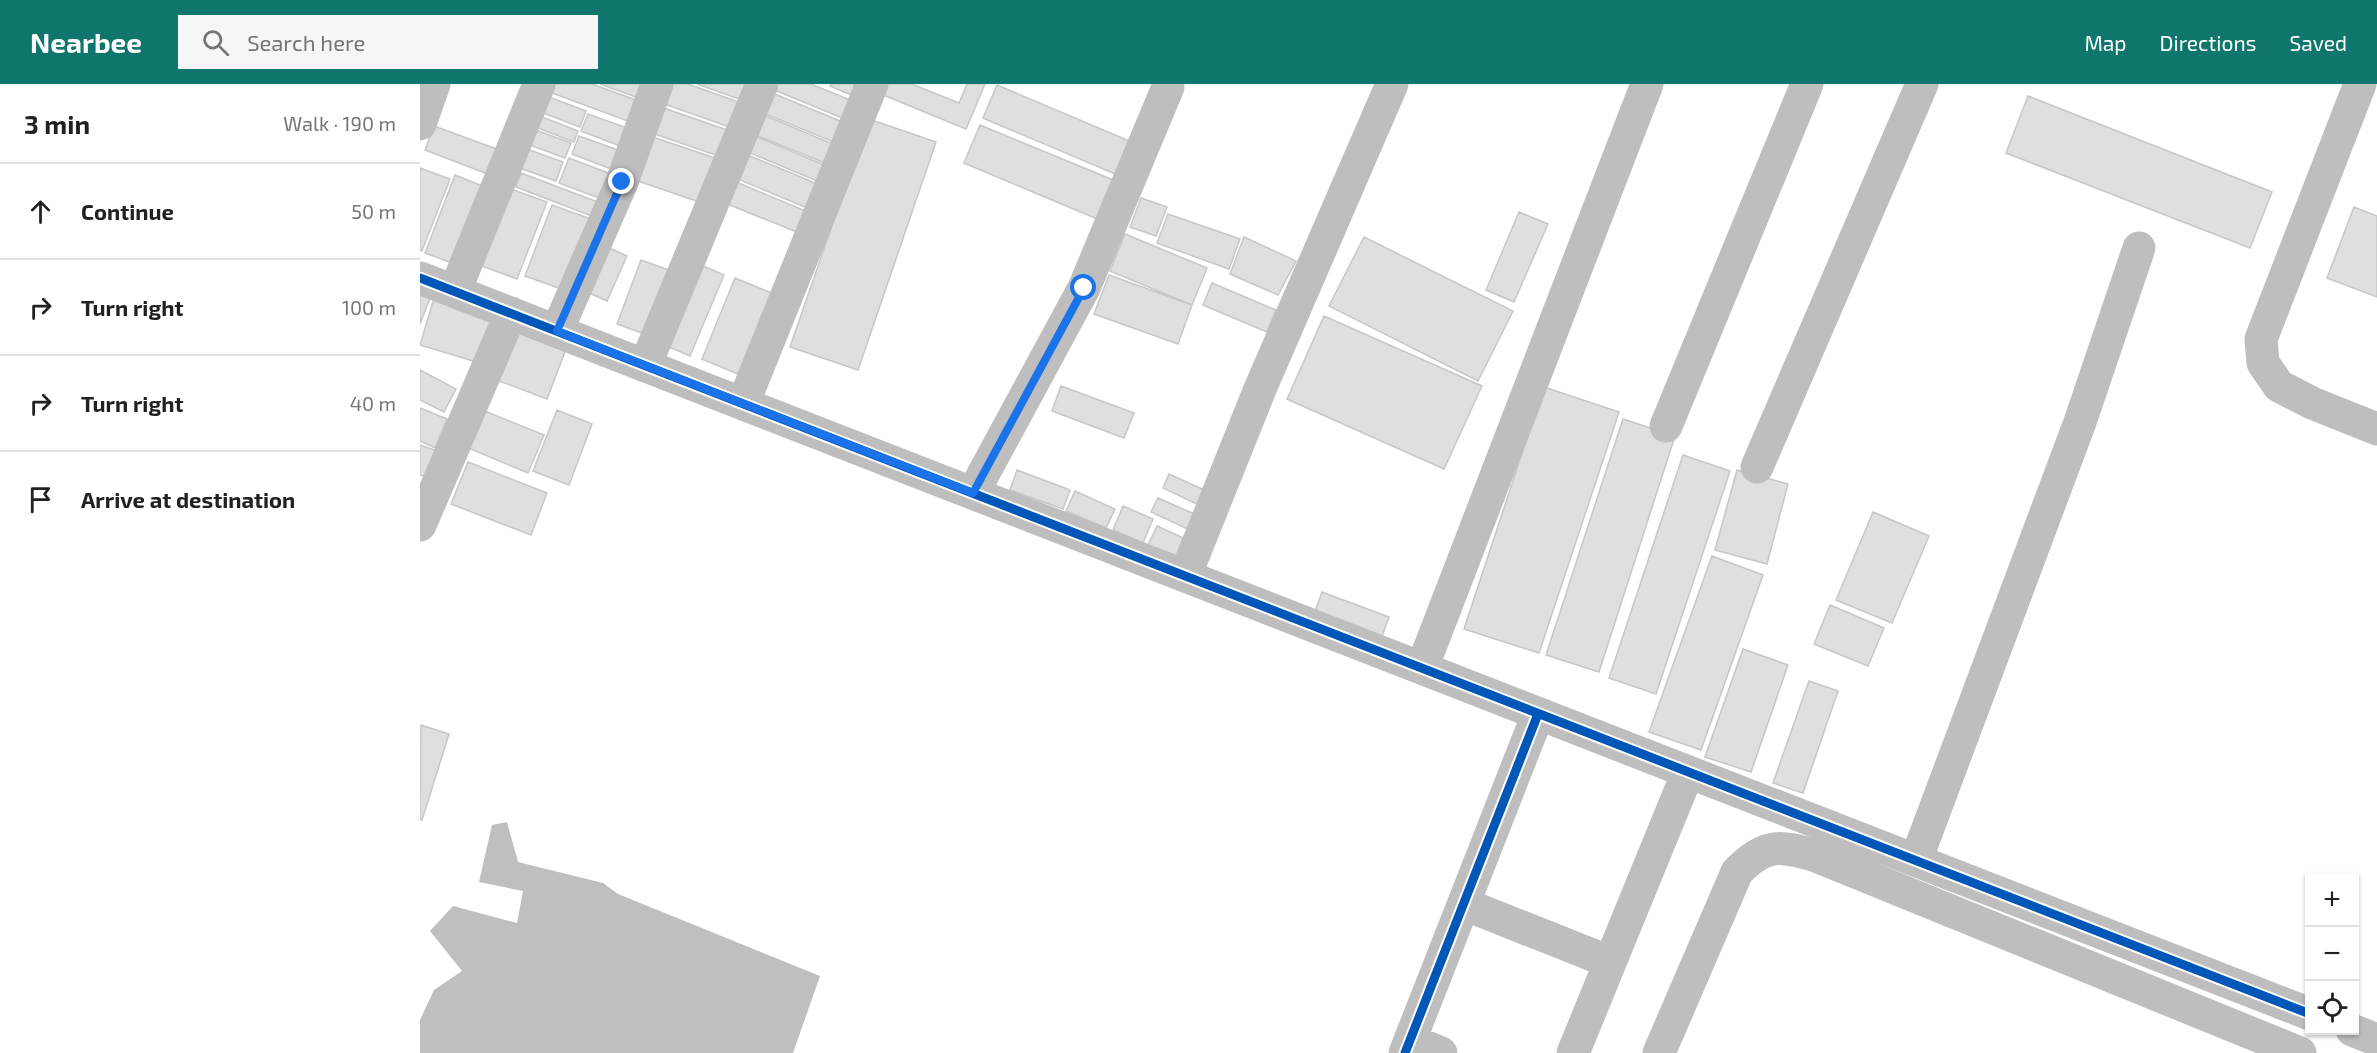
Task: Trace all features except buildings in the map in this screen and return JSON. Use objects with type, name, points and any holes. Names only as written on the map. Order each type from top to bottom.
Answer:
[{"type":"street","points":[[420,124],[434,84]]},
{"type":"street","points":[[455,291],[539,84]]},
{"type":"street","points":[[557,331],[622,182],[657,84]]},
{"type":"street","points":[[645,366],[762,84]]},
{"type":"street","points":[[743,404],[872,84]]},
{"type":"street","points":[[1185,576],[1260,389],[1392,84]]},
{"type":"street","points":[[1422,668],[1647,84]]},
{"type":"street","points":[[1666,426],[1807,84]]},
{"type":"street","points":[[1757,467],[1922,84]]},
{"type":"street","points":[[2360,84],[2261,339],[2263,363],[2279,386],[2312,403],[2377,429]]},
{"type":"street","points":[[973,493],[1084,288],[1168,87]]},
{"type":"street","points":[[1916,860],[2080,422],[2139,248]]},
{"type":"street","points":[[420,278],[2305,1012]]},
{"type":"street","points":[[420,525],[511,313]]},
{"type":"street","points":[[1441,1053],[1408,1047],[1538,714]]},
{"type":"street","points":[[1573,1053],[1688,772]]},
{"type":"street","points":[[1659,1053],[1737,872],[1752,856],[1771,849],[1790,848],[1816,856],[2300,1053]]},
{"type":"street","points":[[1464,904],[1610,962]]},
{"type":"street","points":[[2359,1033],[2377,1040]]},
{"type":"shaded area","points":[[507,822],[518,862],[603,883],[618,894],[820,976],[793,1053],[420,1053],[420,1020],[434,990],[462,971],[430,931],[453,906],[517,923],[523,891],[479,882],[492,825]]},
{"type":"cycle path","points":[[420,278],[2305,1012]]},
{"type":"cycle path","points":[[1405,1053],[1538,714]]},
{"type":"route","points":[[622,182],[557,331],[973,493],[1084,288]]}]
